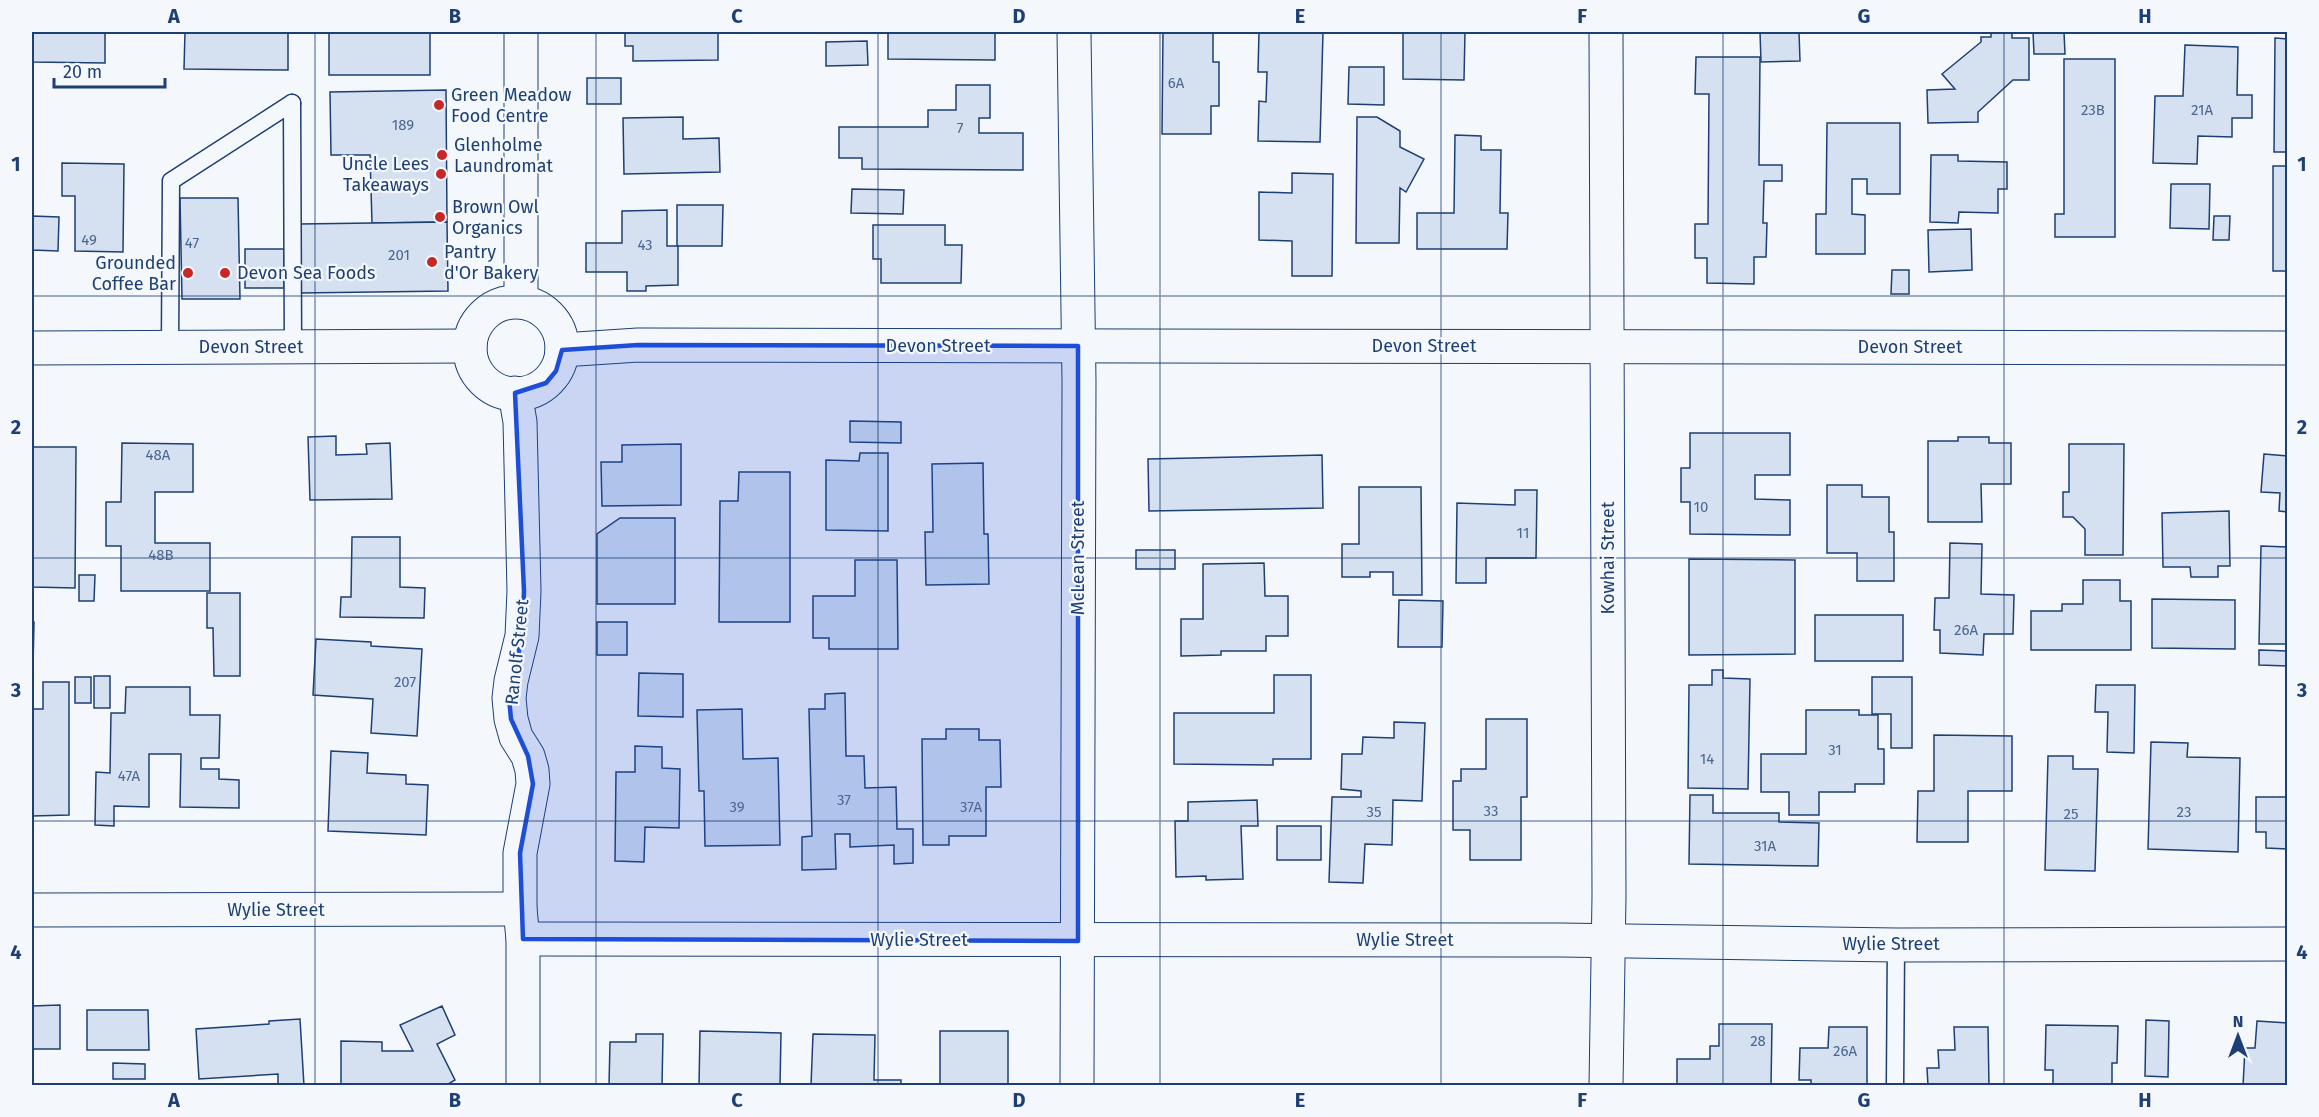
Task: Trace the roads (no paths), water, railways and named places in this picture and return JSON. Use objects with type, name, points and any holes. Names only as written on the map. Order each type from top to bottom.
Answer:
[{"type":"street","points":[[521,32],[521,301]]},
{"type":"street","name":"McLean Street","points":[[1074,32],[1078,346],[1077,1086]]},
{"type":"street","name":"Kowhai Street","points":[[1606,32],[1608,941],[1606,1086]]},
{"type":"street","points":[[521,301],[540,308],[550,316],[558,328],[562,350],[556,371],[546,383],[531,391],[515,393],[501,391],[488,384],[478,373],[472,360],[470,346],[474,329],[491,310],[506,303],[521,301]]},
{"type":"street","name":"Devon Street","points":[[562,350],[638,345],[2288,348]]},
{"type":"street","name":"Devon Street","points":[[32,348],[470,346]]},
{"type":"street","name":"Ranolf Street","points":[[515,393],[520,422],[524,591],[522,636],[509,698],[516,737],[528,756],[533,784],[520,853],[523,1086]]},
{"type":"street","name":"Wylie Street","points":[[32,910],[1078,941],[1608,941],[1896,945],[2288,944]]},
{"type":"lane","points":[[170,348],[171,181],[292,103],[293,347]]},
{"type":"lane","points":[[1894,1086],[1896,945]]},
{"type":"place","name":"Green Meadow Food Centre","points":[[439,105]]},
{"type":"place","name":"Glenholme Laundromat","points":[[442,155]]},
{"type":"place","name":"Uncle Lees Takeaways","points":[[441,174]]},
{"type":"place","name":"Brown Owl Organics","points":[[440,217]]},
{"type":"place","name":"Pantry d'Or Bakery","points":[[432,262]]},
{"type":"place","name":"Grounded Coffee Bar","points":[[188,273]]},
{"type":"place","name":"Devon Sea Foods","points":[[225,273]]}]
